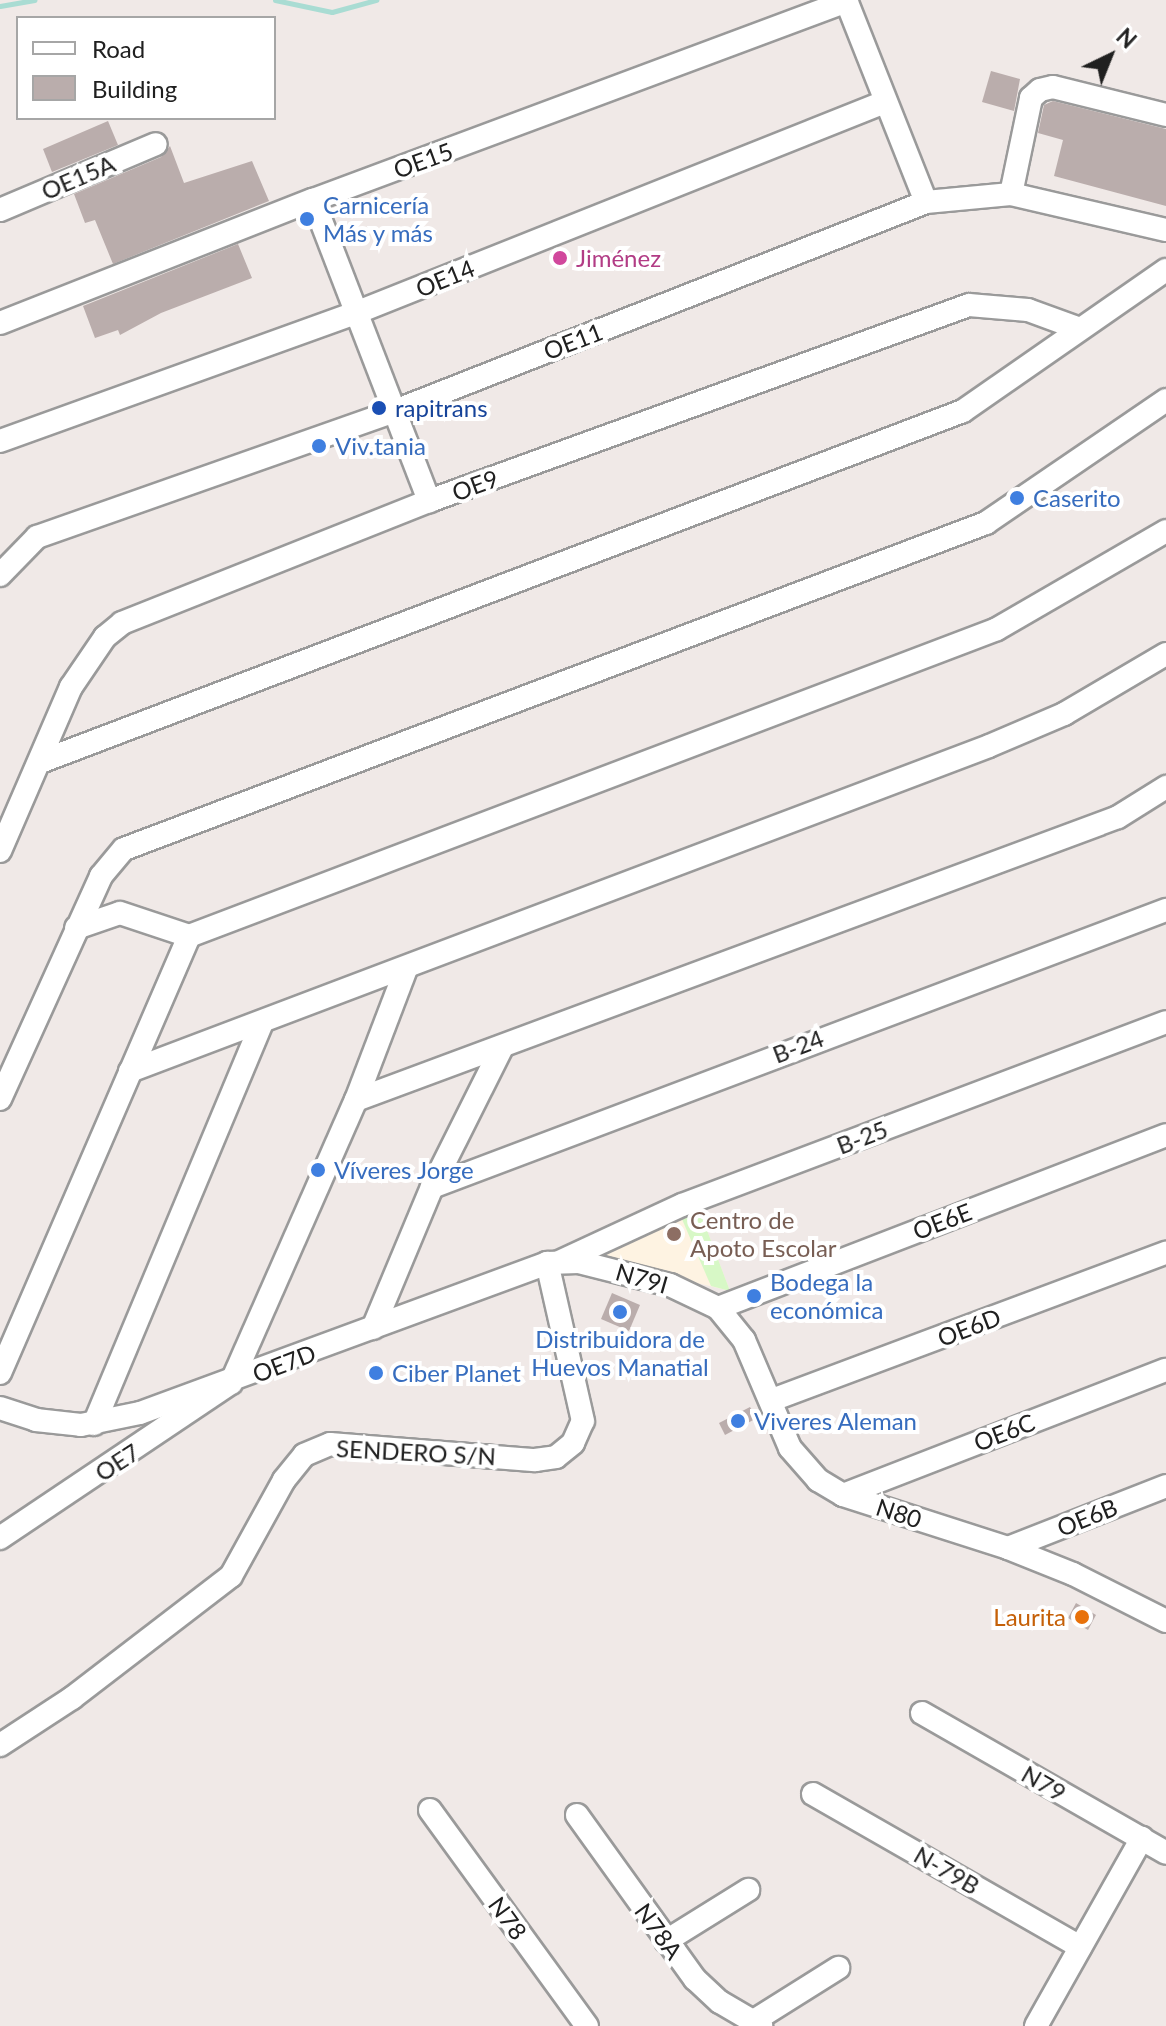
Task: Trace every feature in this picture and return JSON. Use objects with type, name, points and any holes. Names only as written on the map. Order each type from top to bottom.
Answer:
[{"type":"street","points":[[847,1],[926,202]]},
{"type":"street","name":"OE15","points":[[0,323],[313,200],[847,1]]},
{"type":"street","points":[[1011,194],[1031,98],[1040,90],[1053,87],[1166,115]]},
{"type":"street","name":"OE14","points":[[0,441],[358,312],[885,102]]},
{"type":"street","name":"OE15A","points":[[0,210],[156,144]]},
{"type":"street","name":"OE11","points":[[0,575],[37,537],[395,411],[926,202],[1011,194],[1166,230]]},
{"type":"street","points":[[313,200],[429,501]]},
{"type":"street","points":[[40,762],[963,411],[1166,270]]},
{"type":"street","name":"OE9","points":[[0,851],[71,687],[105,637],[122,623],[429,501],[969,305],[1028,310],[1080,329]]},
{"type":"street","points":[[0,1099],[105,868],[124,849],[986,523],[1166,400]]},
{"type":"street","points":[[76,928],[120,913],[189,936],[997,629],[1166,531]]},
{"type":"street","points":[[130,1071],[261,1025],[1028,730],[1166,654]]},
{"type":"street","points":[[356,1100],[501,1049],[1118,817],[1166,787]]},
{"type":"street","name":"B-24","points":[[432,1187],[1166,910]]},
{"type":"street","points":[[0,1373],[189,936]]},
{"type":"street","points":[[231,1383],[356,1100],[406,969]]},
{"type":"street","name":"B-25","points":[[554,1262],[682,1205],[1166,1022]]},
{"type":"street","points":[[94,1424],[261,1025]]},
{"type":"street","points":[[373,1328],[432,1187],[501,1049]]},
{"type":"street","name":"OE6E","points":[[718,1308],[1166,1135]]},
{"type":"street","name":"OE6D","points":[[772,1400],[1166,1253]]},
{"type":"street","name":"N79I","points":[[554,1262],[670,1285],[718,1308]]},
{"type":"street","name":"OE7D","points":[[0,1408],[36,1420],[94,1424],[231,1383],[554,1262]]},
{"type":"street","name":"SENDERO S/N","points":[[0,1745],[72,1698],[231,1576],[284,1480],[304,1455],[330,1444],[535,1460],[556,1457],[573,1443],[583,1421],[554,1262]]},
{"type":"street","name":"N80","points":[[718,1308],[744,1340],[804,1466],[843,1495],[1008,1548],[1143,1607],[1166,1621]]},
{"type":"street","name":"OE6C","points":[[843,1495],[1166,1370]]},
{"type":"street","name":"OE7","points":[[0,1538],[231,1383]]},
{"type":"street","name":"OE6B","points":[[1008,1548],[1166,1486]]},
{"type":"street","points":[[1143,1607],[1166,1599]]},
{"type":"street","name":"N79","points":[[922,1713],[1166,1853]]},
{"type":"street","name":"N-79B","points":[[813,1794],[1080,1947]]},
{"type":"street","name":"N78","points":[[430,1810],[587,2026]]},
{"type":"street","name":"N78A","points":[[577,1815],[695,1979],[756,2024]]},
{"type":"street","points":[[1036,2026],[1142,1838]]},
{"type":"street","points":[[666,1941],[748,1890]]},
{"type":"street","points":[[756,2024],[838,1968]]},
{"type":"shaded area","name":"Centro de Apoto Escolar","points":[[699,1209],[730,1291],[602,1260],[600,1251]]},
{"type":"green space","points":[[699,1209],[730,1291],[711,1286],[681,1217]]},
{"type":"building","points":[[991,71],[1020,79],[1014,111],[982,102]]},
{"type":"building","points":[[1053,101],[1166,129],[1166,206],[1054,176],[1063,140],[1038,133],[1044,105]]},
{"type":"building","points":[[108,121],[118,145],[52,172],[43,149]]},
{"type":"building","points":[[170,146],[184,183],[252,161],[269,201],[113,264],[95,220],[85,223],[74,194],[161,157]]},
{"type":"building","points":[[238,244],[252,278],[161,313],[120,335],[118,330],[95,338],[83,306]]},
{"type":"building","name":"Distribuidora de Huevos Manatial","points":[[612,1293],[640,1305],[629,1331],[601,1319]]},
{"type":"building","name":"Viveres Aleman","points":[[750,1407],[757,1418],[725,1435],[719,1423]]},
{"type":"building","name":"Laurita","points":[[1076,1603],[1096,1615],[1088,1630],[1068,1618]]},
{"type":"waterway","points":[[0,6],[34,0]]},
{"type":"waterway","points":[[275,0],[332,12],[376,0]]},
{"type":"place","name":"Carnicería Más y más","points":[[307,219]]},
{"type":"place","name":"Jiménez","points":[[560,258]]},
{"type":"place","name":"rapitrans","points":[[379,408]]},
{"type":"place","name":"Viv.tania","points":[[319,446]]},
{"type":"place","name":"Caserito","points":[[1017,498]]},
{"type":"place","name":"Víveres Jorge","points":[[318,1170]]},
{"type":"place","name":"Centro de Apoto Escolar","points":[[674,1234]]},
{"type":"place","name":"Bodega la económica","points":[[754,1296]]},
{"type":"place","name":"Distribuidora de Huevos Manatial","points":[[620,1312]]},
{"type":"place","name":"Ciber Planet","points":[[376,1373]]},
{"type":"place","name":"Viveres Aleman","points":[[738,1421]]},
{"type":"place","name":"Laurita","points":[[1082,1617]]}]
